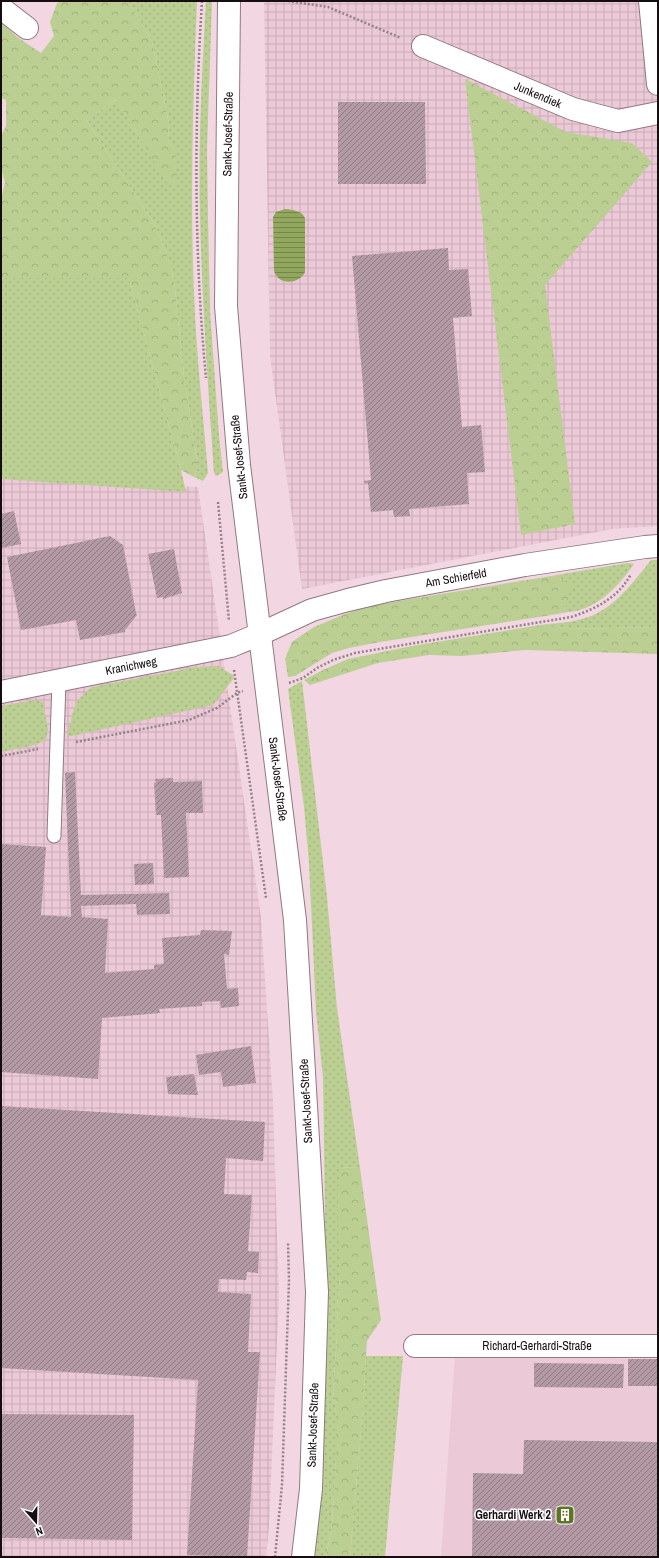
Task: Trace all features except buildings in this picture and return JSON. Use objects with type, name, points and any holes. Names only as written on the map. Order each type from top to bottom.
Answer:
[{"type":"street","name":"Sankt-Josef-Straße","points":[[229,1],[226,306],[239,465],[295,920],[318,1292],[311,1489],[303,1557]]},
{"type":"street","points":[[650,1],[658,84]]},
{"type":"street","points":[[1,8],[27,28]]},
{"type":"street","name":"Junkendiek","points":[[423,46],[573,109],[618,121],[658,113]]},
{"type":"street","name":"Am Schierfeld","points":[[260,634],[312,610],[386,591],[525,565],[652,546]]},
{"type":"street","name":"Kranichweg","points":[[1,692],[231,646],[260,634]]},
{"type":"street","name":"Richard-Gerhardi-Straße","points":[[415,1346],[658,1346]]},
{"type":"lane","points":[[54,836],[59,680]]},
{"type":"path","points":[[202,1],[197,82],[196,205],[201,326],[206,381]]},
{"type":"path","points":[[288,1],[328,7],[423,46]]},
{"type":"path","points":[[217,498],[231,646],[267,902]]},
{"type":"path","points":[[1,756],[189,720],[217,708],[237,693],[266,683],[288,684],[303,678],[333,660],[355,653],[571,617],[586,612],[611,599],[626,583],[652,546]]},
{"type":"path","points":[[275,1557],[282,1485],[289,1280],[288,1240]]},
{"type":"shaded area","points":[[264,1],[658,1],[658,526],[612,529],[302,589],[270,356]]},
{"type":"shaded area","points":[[285,209],[299,212],[305,218],[305,272],[299,279],[289,282],[280,279],[276,276],[274,271],[273,217],[276,212]]},
{"type":"shaded area","points":[[1,478],[198,487],[261,917],[273,1101],[279,1297],[269,1528],[266,1557],[1,1557]]},
{"type":"shaded area","points":[[455,1356],[658,1359],[658,1557],[441,1557]]},
{"type":"green space","points":[[63,1],[128,1],[152,41],[169,123],[168,140],[176,152],[177,183],[168,185],[116,99],[87,121],[153,222],[165,249],[174,278],[184,377],[198,467],[194,477],[181,470],[129,278],[1,278],[1,200],[5,182],[1,169],[1,136],[6,126],[6,100],[1,98],[1,22],[17,37],[41,53],[54,36],[50,22],[57,3]]},
{"type":"green space","points":[[128,1],[197,1],[193,110],[192,219],[196,337],[208,473],[203,481],[194,477],[198,467],[184,377],[174,278],[165,249],[153,222],[87,121],[116,99],[168,184],[176,152],[168,140],[169,123],[152,41]]},
{"type":"green space","points":[[206,1],[212,1],[207,150],[210,311],[223,472],[216,476],[214,473],[207,377],[200,216],[200,135]]},
{"type":"green space","points":[[465,79],[566,132],[632,143],[652,162],[545,285],[575,524],[521,535]]},
{"type":"green space","points":[[1,278],[129,278],[186,492],[1,479]]},
{"type":"green space","points":[[651,560],[658,560],[658,627],[566,629],[547,624],[574,621],[590,617],[600,612],[628,588]]},
{"type":"green space","points":[[627,563],[634,564],[611,592],[588,607],[558,614],[566,607],[562,580],[551,576]]},
{"type":"green space","points":[[551,576],[571,585],[566,607],[558,614],[349,648],[332,653],[295,676],[288,677],[285,659],[292,642],[314,627],[345,614],[368,606]]},
{"type":"green space","points":[[547,624],[566,629],[658,627],[658,654],[525,650],[462,656],[429,655],[378,663],[310,685],[304,680],[348,659],[412,646]]},
{"type":"green space","points":[[218,666],[233,675],[234,678],[213,705],[67,737],[74,708],[77,702],[93,687],[197,667]]},
{"type":"green space","points":[[302,681],[327,897],[337,1008],[360,1168],[340,1167],[340,1277],[333,1391],[336,1413],[336,1459],[332,1524],[326,1557],[310,1557],[326,1285],[323,1077],[316,1011],[309,863],[304,807],[288,689]]},
{"type":"green space","points":[[35,700],[43,702],[48,729],[46,740],[34,745],[1,752],[1,706]]},
{"type":"green space","points":[[340,1167],[360,1168],[381,1320],[367,1341],[350,1557],[326,1557],[332,1524],[336,1459],[336,1413],[333,1391],[340,1277],[337,1200]]},
{"type":"green space","points":[[366,1356],[403,1356],[385,1557],[350,1557]]},
{"type":"place","name":"Gerhardi Werk 2","points":[[565,1515]]}]
